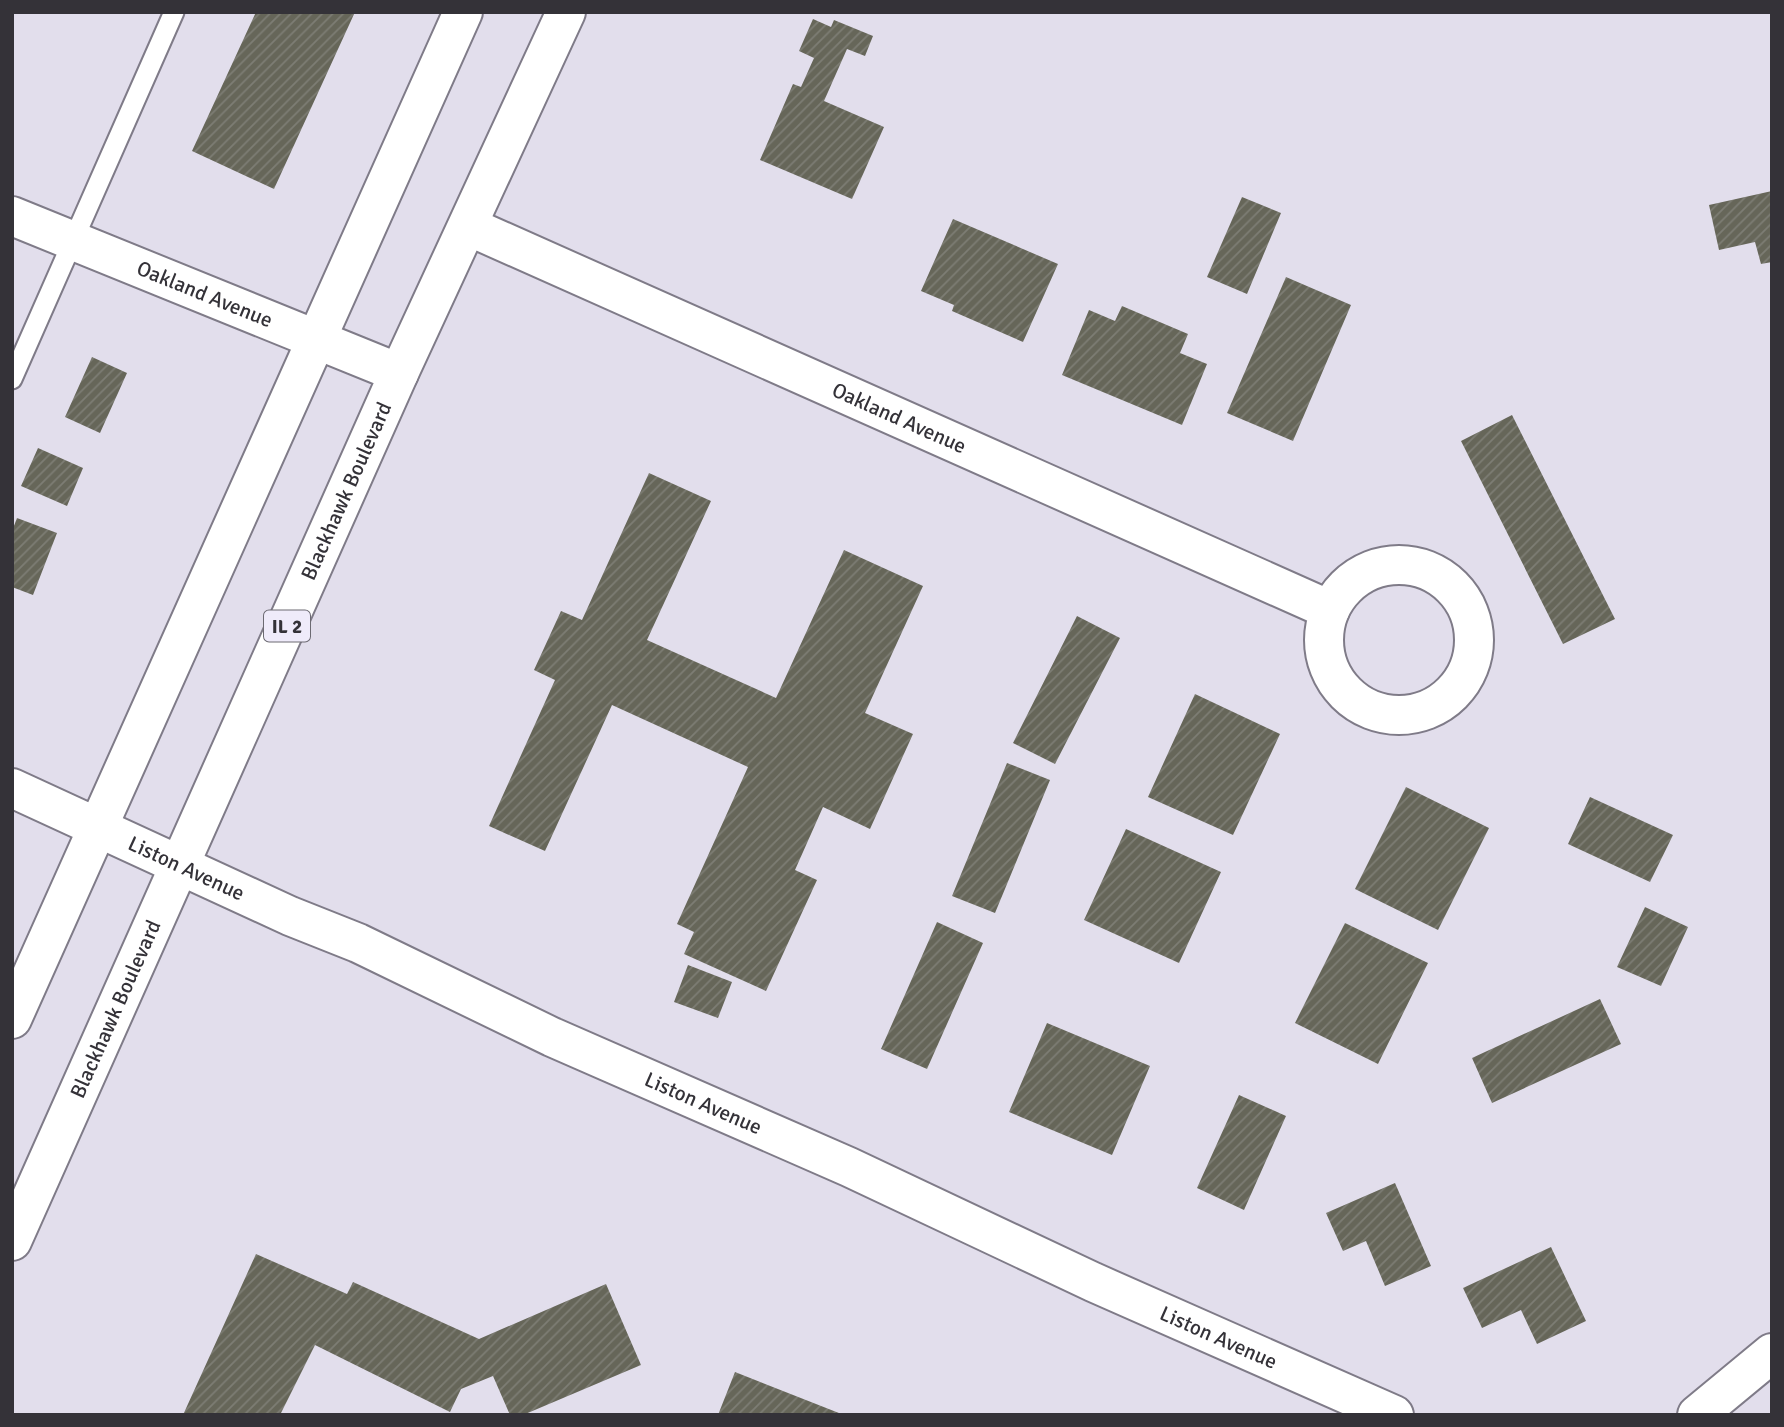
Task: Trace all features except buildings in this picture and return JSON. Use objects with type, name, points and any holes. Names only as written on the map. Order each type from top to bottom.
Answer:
[{"type":"street","points":[[12,1019],[463,12]]},
{"type":"street","name":"Blackhawk Boulevard","points":[[12,1241],[399,373],[566,12]]},
{"type":"street","name":"Oakland Avenue","points":[[12,216],[399,373]]},
{"type":"street","name":"Oakland Avenue","points":[[468,226],[1330,610]]},
{"type":"street","name":"Liston Avenue","points":[[12,788],[180,866],[358,943],[552,1037],[849,1167],[1093,1282],[1323,1401],[1394,1415]]},
{"type":"street","points":[[1697,1415],[1772,1353]]},
{"type":"lane","points":[[12,379],[174,12]]}]
